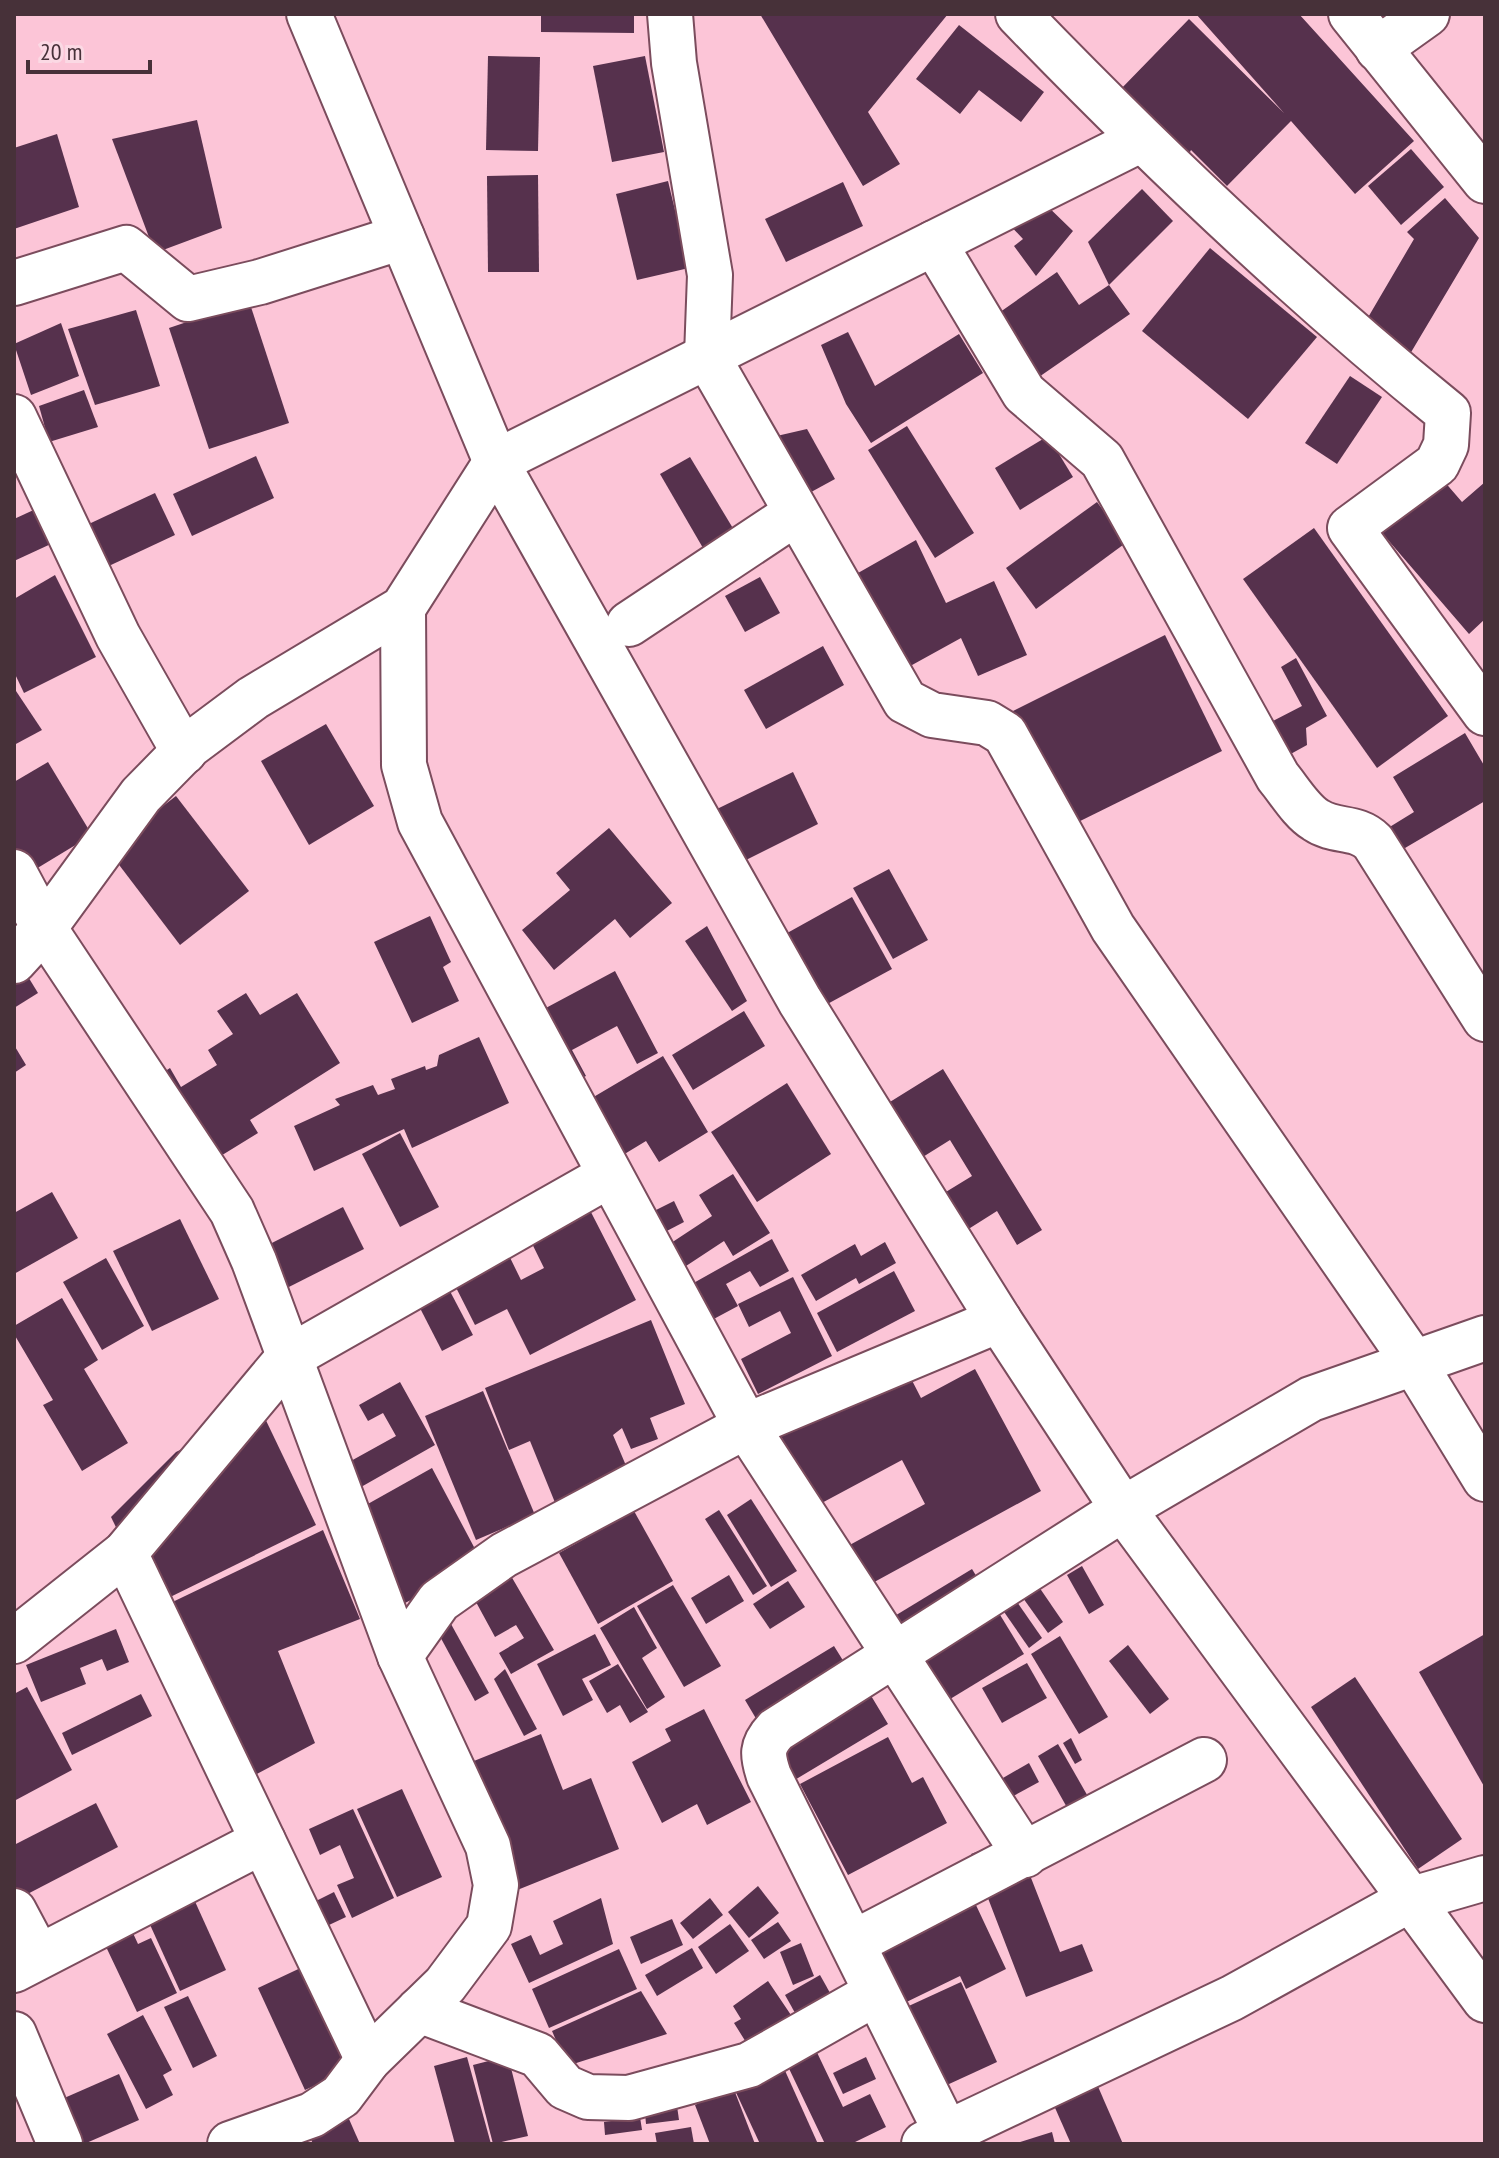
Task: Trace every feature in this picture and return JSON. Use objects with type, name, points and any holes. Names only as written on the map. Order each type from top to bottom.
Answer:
[{"type":"street","points":[[309,14],[496,462],[800,1001],[999,1320],[1123,1509],[1485,2000]]},
{"type":"street","points":[[670,14],[674,63],[710,275],[707,356],[905,701],[932,715],[987,723],[1005,734],[1113,928],[1414,1363],[1485,1479]]},
{"type":"street","points":[[1018,14],[1140,140],[1339,324],[1448,413],[1446,445],[1437,464],[1350,528],[1485,713]]},
{"type":"street","points":[[1351,14],[1485,181]]},
{"type":"street","points":[[1378,49],[1427,14]]},
{"type":"street","points":[[14,961],[44,928],[141,795],[184,752],[253,698],[403,608],[496,462],[1140,140]]},
{"type":"street","points":[[14,283],[126,248],[188,299],[260,282],[402,237]]},
{"type":"street","points":[[934,243],[1024,393],[1102,460],[1278,777],[1314,819],[1328,826],[1362,831],[1373,842],[1482,1007]]},
{"type":"street","points":[[14,417],[118,636],[184,752]]},
{"type":"street","points":[[629,624],[796,513]]},
{"type":"street","points":[[403,608],[404,765],[420,822],[514,993],[608,1176],[746,1426],[891,1654],[1025,1855]]},
{"type":"street","points":[[14,872],[44,928],[232,1211],[254,1261],[400,1656],[488,1846],[496,1885],[489,1926],[445,1985],[368,2060],[341,2096],[312,2115],[230,2144]]},
{"type":"street","points":[[14,1641],[125,1553],[288,1358],[608,1176]]},
{"type":"street","points":[[400,1656],[439,1601],[504,1555],[746,1426],[999,1320]]},
{"type":"street","points":[[1485,1338],[1311,1399],[1123,1509],[891,1654],[776,1730],[763,1744],[769,1776],[853,1943],[941,2141],[1232,1998],[1409,1900],[1485,1878]]},
{"type":"street","points":[[125,1553],[368,2060]]},
{"type":"street","points":[[853,1943],[1204,1760]]},
{"type":"street","points":[[14,1911],[26,1963],[263,1841]]},
{"type":"street","points":[[419,2010],[538,2055],[565,2087],[588,2097],[629,2098],[749,2065],[876,1993]]},
{"type":"street","points":[[14,2034],[60,2144]]},
{"type":"building","points":[[541,14],[634,14],[634,33],[541,32]]},
{"type":"building","points":[[760,14],[948,14],[868,112],[900,164],[863,186]]},
{"type":"building","points":[[1196,14],[1299,14],[1414,141],[1355,194],[1291,121],[1227,186],[1191,150],[1186,160],[1118,92],[1189,19],[1284,113]]},
{"type":"building","points":[[959,25],[1044,92],[1021,122],[979,90],[960,114],[916,79]]},
{"type":"building","points":[[488,56],[540,57],[538,151],[486,150]]},
{"type":"building","points":[[645,56],[664,152],[612,162],[593,66]]},
{"type":"building","points":[[197,120],[222,228],[155,253],[112,139]]},
{"type":"building","points":[[57,134],[79,207],[14,229],[14,148]]},
{"type":"building","points":[[1411,149],[1444,187],[1401,225],[1368,186]]},
{"type":"building","points":[[538,175],[539,272],[488,272],[487,176]]},
{"type":"building","points":[[668,181],[689,268],[637,280],[616,194]]},
{"type":"building","points":[[843,182],[863,226],[786,262],[765,219]]},
{"type":"building","points":[[1142,189],[1173,221],[1109,285],[1088,242]]},
{"type":"building","points":[[1039,198],[1073,231],[1036,276],[1014,246],[1023,239],[1005,220]]},
{"type":"building","points":[[1445,198],[1479,238],[1410,354],[1363,326],[1414,239],[1407,232]]},
{"type":"building","points":[[1210,248],[1317,337],[1248,419],[1142,331]]},
{"type":"building","points":[[1057,272],[1079,305],[1109,285],[1130,314],[1036,379],[993,317]]},
{"type":"building","points":[[249,301],[289,423],[209,449],[169,328]]},
{"type":"building","points":[[136,310],[160,386],[95,405],[68,329]]},
{"type":"building","points":[[61,323],[79,376],[31,395],[14,344]]},
{"type":"building","points":[[848,332],[875,386],[959,334],[983,373],[871,443],[846,404],[821,345]]},
{"type":"building","points":[[1350,376],[1382,397],[1337,464],[1305,443]]},
{"type":"building","points":[[84,390],[98,427],[49,442],[39,406]]},
{"type":"building","points":[[907,426],[974,533],[935,558],[868,450]]},
{"type":"building","points":[[807,429],[835,479],[802,497],[768,438]]},
{"type":"building","points":[[1048,436],[1073,477],[1020,510],[995,468]]},
{"type":"building","points":[[256,456],[274,498],[192,536],[173,494]]},
{"type":"building","points":[[690,457],[734,530],[703,548],[660,474]]},
{"type":"building","points":[[1443,480],[1462,502],[1485,482],[1485,619],[1469,634],[1382,533]]},
{"type":"building","points":[[155,493],[175,535],[96,572],[76,530]]},
{"type":"building","points":[[1097,502],[1127,542],[1036,609],[1006,568]]},
{"type":"building","points":[[38,508],[53,543],[14,561],[14,519]]},
{"type":"building","points":[[1314,528],[1448,716],[1377,768],[1243,579]]},
{"type":"building","points":[[916,540],[946,603],[994,581],[1027,655],[978,676],[961,638],[903,670],[851,577]]},
{"type":"building","points":[[55,575],[96,657],[24,693],[14,672],[14,599]]},
{"type":"building","points":[[760,577],[780,613],[745,632],[725,596]]},
{"type":"building","points":[[1165,635],[1222,751],[1066,828],[1009,713]]},
{"type":"building","points":[[823,646],[844,685],[766,729],[744,690]]},
{"type":"building","points":[[1296,658],[1327,716],[1306,728],[1307,745],[1287,756],[1269,723],[1302,706],[1281,667]]},
{"type":"building","points":[[14,692],[42,730],[14,745]]},
{"type":"building","points":[[326,724],[374,806],[309,845],[261,761]]},
{"type":"building","points":[[1465,733],[1485,767],[1485,801],[1388,858],[1375,836],[1414,812],[1393,777]]},
{"type":"building","points":[[48,762],[92,835],[26,875],[14,855],[14,782]]},
{"type":"building","points":[[793,772],[818,824],[742,862],[717,809]]},
{"type":"building","points":[[176,796],[249,891],[180,945],[107,849]]},
{"type":"building","points":[[609,828],[672,903],[630,938],[615,919],[554,970],[522,930],[570,890],[556,873]]},
{"type":"building","points":[[889,869],[928,940],[893,959],[853,888]]},
{"type":"building","points":[[852,897],[892,969],[820,1008],[780,937]]},
{"type":"building","points":[[430,916],[451,962],[443,967],[459,1001],[412,1023],[374,942]]},
{"type":"building","points":[[707,926],[747,1001],[732,1011],[685,941]]},
{"type":"building","points":[[19,962],[38,993],[14,1008],[14,965]]},
{"type":"building","points":[[615,971],[658,1053],[637,1064],[617,1026],[572,1050],[586,1076],[565,1086],[529,1017]]},
{"type":"building","points":[[246,993],[260,1015],[297,993],[340,1063],[250,1120],[258,1133],[206,1165],[153,1079],[170,1068],[181,1087],[217,1065],[208,1050],[233,1034],[217,1011]]},
{"type":"building","points":[[744,1011],[765,1046],[693,1090],[672,1055]]},
{"type":"building","points":[[479,1037],[509,1103],[412,1148],[404,1129],[314,1171],[294,1126],[340,1105],[335,1099],[373,1085],[378,1095],[395,1089],[391,1079],[425,1066],[426,1070],[437,1066],[439,1055]]},
{"type":"building","points":[[14,1045],[26,1065],[14,1073]]},
{"type":"building","points":[[663,1056],[708,1132],[659,1162],[646,1141],[613,1161],[580,1105]]},
{"type":"building","points":[[943,1069],[1042,1230],[1017,1245],[997,1211],[959,1235],[936,1198],[972,1176],[950,1140],[910,1165],[877,1110]]},
{"type":"building","points":[[787,1083],[831,1154],[757,1202],[711,1132]]},
{"type":"building","points":[[400,1133],[439,1207],[400,1227],[362,1154]]},
{"type":"building","points":[[733,1174],[770,1233],[733,1256],[724,1241],[683,1268],[668,1245],[712,1216],[699,1195]]},
{"type":"building","points":[[574,1179],[636,1300],[530,1355],[507,1309],[475,1325],[436,1248],[491,1219],[521,1280],[544,1268],[515,1209]]},
{"type":"building","points":[[52,1192],[78,1238],[14,1274],[14,1213]]},
{"type":"building","points":[[674,1201],[684,1222],[661,1234],[650,1213]]},
{"type":"building","points":[[343,1207],[364,1249],[277,1293],[256,1251]]},
{"type":"building","points":[[180,1219],[219,1299],[152,1331],[113,1251]]},
{"type":"building","points":[[772,1239],[789,1271],[760,1287],[750,1271],[726,1284],[738,1306],[710,1321],[690,1285]]},
{"type":"building","points":[[885,1242],[896,1263],[859,1284],[856,1278],[816,1301],[801,1275],[855,1244],[861,1256]]},
{"type":"building","points":[[432,1257],[473,1335],[442,1351],[402,1273]]},
{"type":"building","points":[[106,1258],[144,1326],[102,1350],[63,1282]]},
{"type":"building","points":[[894,1271],[915,1311],[837,1352],[817,1313]]},
{"type":"building","points":[[793,1277],[832,1356],[758,1394],[741,1359],[791,1333],[780,1311],[749,1327],[738,1304]]},
{"type":"building","points":[[62,1298],[98,1360],[84,1369],[128,1443],[82,1471],[43,1405],[53,1400],[14,1334],[14,1326]]},
{"type":"building","points":[[651,1320],[685,1404],[650,1418],[658,1439],[631,1449],[622,1428],[613,1435],[630,1475],[556,1505],[530,1441],[509,1450],[485,1388]]},
{"type":"building","points":[[900,1357],[921,1398],[975,1369],[1041,1491],[867,1586],[846,1547],[925,1504],[902,1460],[818,1505],[775,1425]]},
{"type":"building","points":[[400,1382],[435,1445],[354,1491],[340,1467],[396,1436],[383,1413],[368,1421],[359,1405]]},
{"type":"building","points":[[483,1391],[535,1515],[476,1540],[425,1416]]},
{"type":"building","points":[[261,1410],[316,1525],[154,1605],[111,1517],[176,1452]]},
{"type":"building","points":[[432,1468],[483,1564],[403,1604],[366,1505]]},
{"type":"building","points":[[751,1499],[797,1571],[771,1587],[727,1515]]},
{"type":"building","points":[[719,1510],[767,1586],[753,1595],[705,1519]]},
{"type":"building","points":[[634,1511],[673,1581],[598,1624],[559,1553]]},
{"type":"building","points":[[323,1530],[360,1619],[278,1651],[315,1743],[240,1783],[160,1608]]},
{"type":"building","points":[[1082,1566],[1104,1605],[1089,1614],[1067,1575]]},
{"type":"building","points":[[507,1569],[554,1650],[511,1674],[499,1653],[524,1638],[516,1625],[495,1637],[470,1591]]},
{"type":"building","points":[[972,1569],[1024,1654],[937,1707],[893,1617]]},
{"type":"building","points":[[729,1575],[744,1601],[706,1624],[691,1598]]},
{"type":"building","points":[[788,1581],[805,1607],[770,1629],[753,1604]]},
{"type":"building","points":[[673,1585],[721,1666],[684,1687],[637,1606]]},
{"type":"building","points":[[1039,1587],[1063,1622],[1048,1633],[1023,1598]]},
{"type":"building","points":[[1015,1599],[1042,1638],[1029,1648],[1002,1609]]},
{"type":"building","points":[[634,1607],[657,1648],[642,1658],[665,1697],[647,1709],[600,1628]]},
{"type":"building","points":[[451,1624],[489,1693],[475,1701],[437,1631]]},
{"type":"building","points":[[116,1629],[129,1662],[107,1671],[102,1659],[80,1668],[86,1684],[41,1702],[26,1665]]},
{"type":"building","points":[[595,1634],[611,1665],[582,1679],[593,1700],[563,1716],[537,1664]]},
{"type":"building","points":[[1485,1634],[1485,1788],[1419,1672]]},
{"type":"building","points":[[1060,1636],[1108,1717],[1079,1734],[1031,1654]]},
{"type":"building","points":[[1128,1645],[1169,1699],[1150,1714],[1109,1661]]},
{"type":"building","points":[[834,1646],[862,1691],[867,1689],[888,1724],[793,1781],[745,1700]]},
{"type":"building","points":[[1027,1663],[1047,1698],[1002,1723],[982,1688]]},
{"type":"building","points":[[618,1664],[648,1712],[630,1723],[620,1705],[607,1713],[589,1681]]},
{"type":"building","points":[[505,1669],[537,1729],[524,1736],[494,1679]]},
{"type":"building","points":[[1355,1677],[1462,1839],[1418,1869],[1311,1707]]},
{"type":"building","points":[[27,1687],[72,1770],[14,1801],[14,1694]]},
{"type":"building","points":[[141,1694],[152,1716],[72,1755],[62,1733]]},
{"type":"building","points":[[704,1709],[751,1802],[707,1825],[697,1804],[662,1823],[632,1762],[671,1741],[665,1729]]},
{"type":"building","points":[[541,1734],[563,1790],[591,1778],[619,1849],[495,1899],[444,1773]]},
{"type":"building","points":[[888,1737],[912,1783],[923,1777],[947,1823],[848,1875],[800,1784]]},
{"type":"building","points":[[1071,1738],[1082,1760],[1075,1764],[1063,1743]]},
{"type":"building","points":[[1058,1744],[1090,1800],[1069,1811],[1038,1756]]},
{"type":"building","points":[[1029,1763],[1039,1782],[1006,1800],[996,1782]]},
{"type":"building","points":[[402,1789],[442,1877],[397,1897],[357,1809]]},
{"type":"building","points":[[96,1803],[118,1847],[14,1901],[14,1845]]},
{"type":"building","points":[[353,1809],[394,1898],[352,1918],[337,1885],[354,1878],[340,1845],[320,1855],[309,1829]]},
{"type":"building","points":[[1015,1837],[1060,1952],[1082,1944],[1093,1971],[1026,1997],[971,1854]]},
{"type":"building","points":[[960,1871],[1006,1969],[966,1989],[960,1976],[890,2010],[849,1923]]},
{"type":"building","points":[[188,1886],[226,1970],[180,1991],[142,1907]]},
{"type":"building","points":[[758,1886],[779,1913],[749,1938],[728,1912]]},
{"type":"building","points":[[334,1892],[346,1917],[312,1933],[300,1909]]},
{"type":"building","points":[[601,1898],[613,1944],[529,1983],[511,1944],[531,1935],[540,1955],[563,1944],[553,1921]]},
{"type":"building","points":[[710,1898],[723,1915],[693,1939],[680,1923]]},
{"type":"building","points":[[126,1918],[138,1944],[151,1938],[177,1993],[137,2012],[99,1932]]},
{"type":"building","points":[[672,1919],[683,1945],[641,1964],[630,1937]]},
{"type":"building","points":[[778,1922],[791,1941],[764,1959],[751,1940]]},
{"type":"building","points":[[730,1924],[749,1951],[716,1974],[698,1947]]},
{"type":"building","points":[[801,1943],[814,1976],[793,1985],[780,1952]]},
{"type":"building","points":[[692,1948],[703,1968],[657,1996],[645,1975]]},
{"type":"building","points":[[619,1949],[637,1989],[549,2028],[532,1989]]},
{"type":"building","points":[[309,1964],[357,2066],[305,2090],[258,1988]]},
{"type":"building","points":[[820,1975],[834,2000],[799,2020],[785,1995]]},
{"type":"building","points":[[768,1981],[793,2018],[749,2047],[734,2023],[741,2019],[733,2006]]},
{"type":"building","points":[[961,1982],[997,2062],[936,2090],[900,2010]]},
{"type":"building","points":[[641,1991],[667,2034],[567,2066],[552,2031]]},
{"type":"building","points":[[188,1996],[217,2056],[193,2068],[164,2007]]},
{"type":"building","points":[[143,2015],[172,2070],[163,2075],[173,2095],[146,2109],[107,2034]]},
{"type":"building","points":[[812,2042],[843,2107],[870,2094],[886,2127],[851,2144],[825,2144],[783,2056]]},
{"type":"building","points":[[508,2056],[528,2136],[493,2144],[473,2065]]},
{"type":"building","points":[[467,2057],[491,2144],[455,2144],[434,2066]]},
{"type":"building","points":[[866,2057],[876,2079],[843,2094],[833,2073]]},
{"type":"building","points":[[782,2064],[818,2144],[760,2144],[733,2086]]},
{"type":"building","points":[[119,2074],[139,2120],[84,2144],[64,2144],[46,2106]]},
{"type":"building","points":[[1096,2082],[1123,2144],[1071,2144],[1052,2101]]},
{"type":"building","points":[[733,2087],[755,2144],[710,2144],[695,2105]]},
{"type":"building","points":[[676,2099],[679,2120],[646,2124],[644,2102]]},
{"type":"building","points":[[345,2110],[360,2144],[313,2144],[306,2128]]},
{"type":"building","points":[[640,2117],[642,2130],[605,2135],[604,2122]]},
{"type":"building","points":[[691,2127],[694,2144],[657,2144],[655,2133]]},
{"type":"building","points":[[1052,2132],[1055,2144],[1017,2143]]}]
